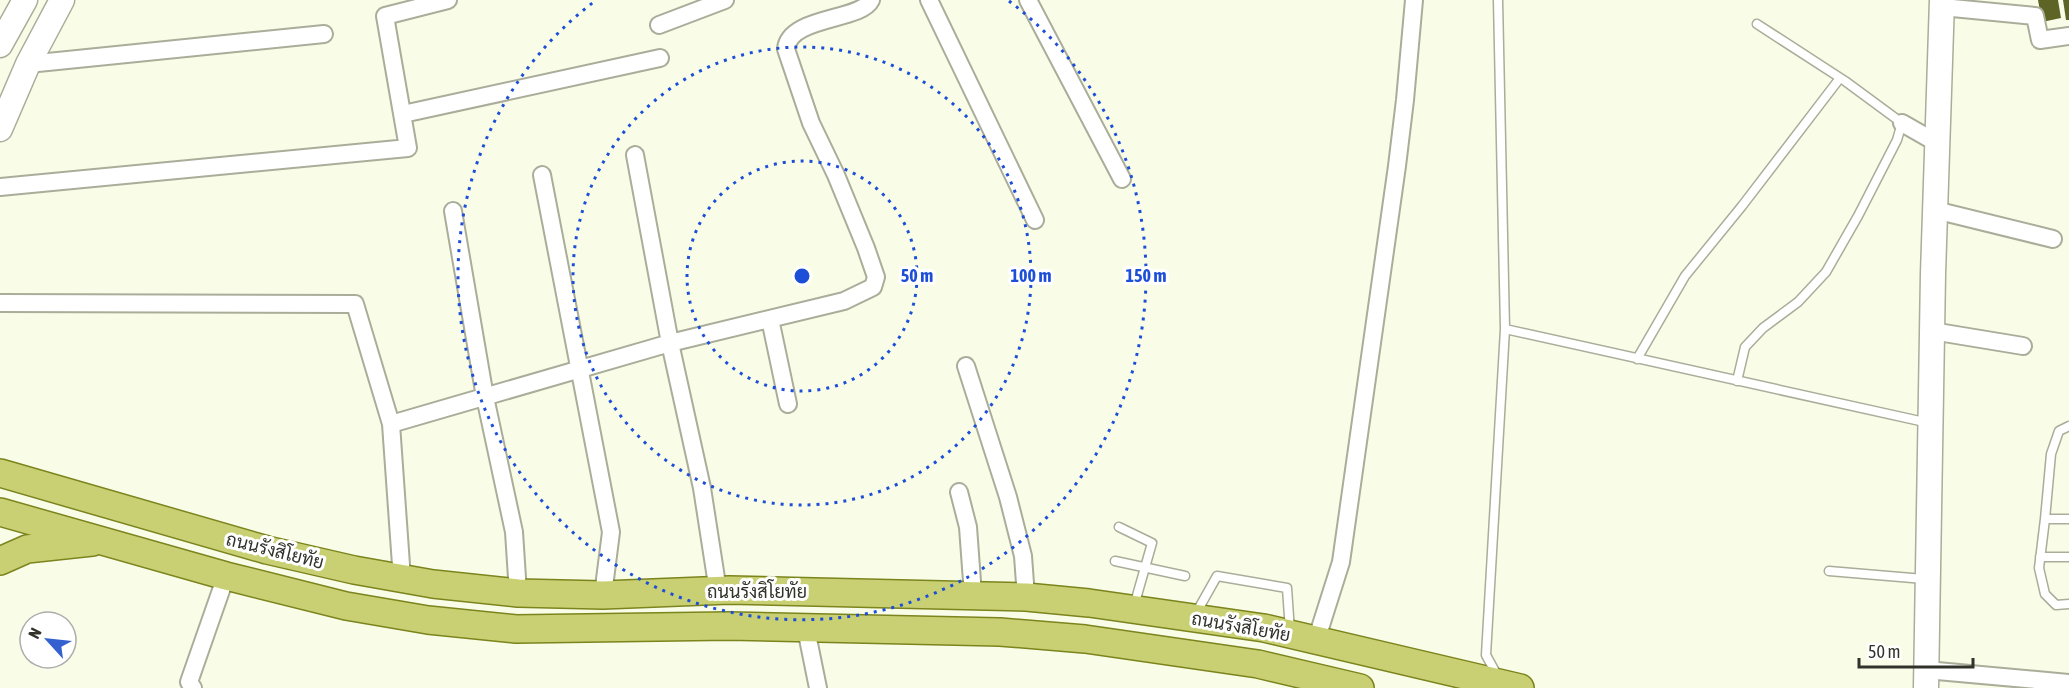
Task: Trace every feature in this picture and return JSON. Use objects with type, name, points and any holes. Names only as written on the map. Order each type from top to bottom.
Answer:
[{"type":"main road","points":[[0,452],[57,490]]},
{"type":"main road","name":"ถนนรังสิโยทัย","points":[[0,473],[267,550],[354,570],[433,584],[518,593],[603,595],[724,590],[1026,597],[1264,628],[1510,686]]},
{"type":"main road","name":"ถนนรังสิโยทัย","points":[[0,512],[226,576],[346,606],[428,620],[505,628],[729,626],[1000,632],[1085,639],[1258,664],[1332,685],[1360,688]]},
{"type":"main road","points":[[0,561],[27,549],[102,541]]},
{"type":"main road","points":[[724,590],[729,626]]},
{"type":"street","points":[[0,45],[25,0]]},
{"type":"street","points":[[0,129],[28,64],[62,0]]},
{"type":"street","points":[[0,187],[408,148],[404,114],[385,16],[448,0]]},
{"type":"street","points":[[659,25],[725,0]]},
{"type":"street","points":[[391,424],[670,343],[844,301],[873,287],[876,277],[866,248],[836,175],[811,123],[786,49],[793,35],[817,22],[864,8],[871,0]]},
{"type":"street","points":[[929,0],[1035,220]]},
{"type":"street","points":[[1029,0],[1122,179]]},
{"type":"street","points":[[1303,638],[1341,562],[1397,166],[1414,0]]},
{"type":"street","points":[[2069,36],[2040,40],[2035,16],[1942,4],[1932,331],[1926,679],[2069,683]]},
{"type":"street","points":[[28,64],[324,34]]},
{"type":"street","points":[[404,114],[660,58]]},
{"type":"street","points":[[1902,123],[1937,143]]},
{"type":"street","points":[[635,155],[670,343],[724,590]]},
{"type":"street","points":[[542,175],[611,532],[603,595]]},
{"type":"street","points":[[1935,210],[2054,239]]},
{"type":"street","points":[[453,211],[485,397],[514,532],[518,593]]},
{"type":"street","points":[[0,303],[355,304],[391,424],[402,579]]},
{"type":"street","points":[[771,319],[788,404]]},
{"type":"street","points":[[1932,331],[2023,345]]},
{"type":"street","points":[[966,366],[1008,497],[1023,555],[1026,597]]},
{"type":"street","points":[[958,492],[968,527],[974,595]]},
{"type":"street","points":[[193,688],[189,682],[226,576]]},
{"type":"street","points":[[806,629],[818,688]]},
{"type":"lane","points":[[1498,0],[1505,329],[1486,655],[1510,686]]},
{"type":"lane","points":[[1737,381],[1745,346],[1763,328],[1798,302],[1826,272],[1898,140],[1902,123],[1840,78],[1758,24]]},
{"type":"lane","points":[[1637,359],[1685,276],[1742,207],[1840,78]]},
{"type":"lane","points":[[1505,329],[1931,424]]},
{"type":"lane","points":[[2069,426],[2058,431],[2051,454],[2040,557],[2045,594],[2056,605],[2069,604]]},
{"type":"lane","points":[[2045,519],[2069,519]]},
{"type":"lane","points":[[1119,528],[1152,543],[1133,610]]},
{"type":"lane","points":[[2040,557],[2069,557]]},
{"type":"lane","points":[[1115,561],[1185,576]]},
{"type":"lane","points":[[1829,572],[1928,580]]},
{"type":"lane","points":[[1194,618],[1217,576],[1287,588],[1303,638]]},
{"type":"building","points":[[2038,0],[2058,0],[2061,18],[2042,22]]},
{"type":"building","points":[[2063,0],[2069,0],[2069,20],[2066,20]]}]
